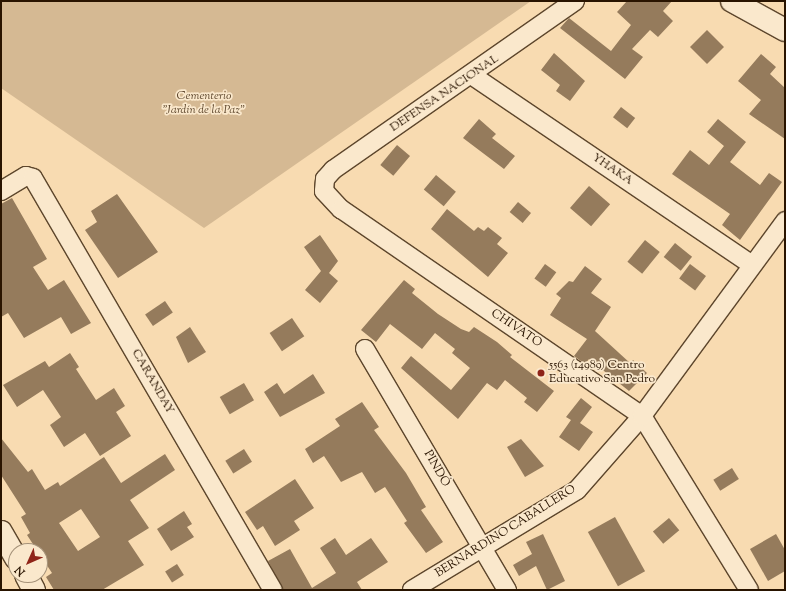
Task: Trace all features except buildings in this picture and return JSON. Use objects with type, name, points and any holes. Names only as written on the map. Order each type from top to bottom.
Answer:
[{"type":"street","name":"DEFENSA NACIONAL","points":[[324,191],[325,179],[333,170],[473,76],[576,1]]},
{"type":"street","points":[[732,1],[785,30]]},
{"type":"street","name":"YHAKA","points":[[473,76],[752,265]]},
{"type":"street","name":"CARANDAY","points":[[1,191],[29,176],[273,590]]},
{"type":"street","name":"CHIVATO","points":[[324,191],[341,209],[642,416],[749,590]]},
{"type":"street","name":"BERNARDINO CABALLERO","points":[[412,590],[483,549],[576,490],[642,416],[785,221]]},
{"type":"street","name":"PINDÓ","points":[[365,349],[507,590]]},
{"type":"street","points":[[1,532],[8,544]]},
{"type":"green space","name":"Cementerio \"Jardín de la Paz\"","points":[[1,1],[531,1],[204,228],[1,88]]},
{"type":"place","name":"5563 (14989) Centro Educativo San Pedro","points":[[541,373]]}]
